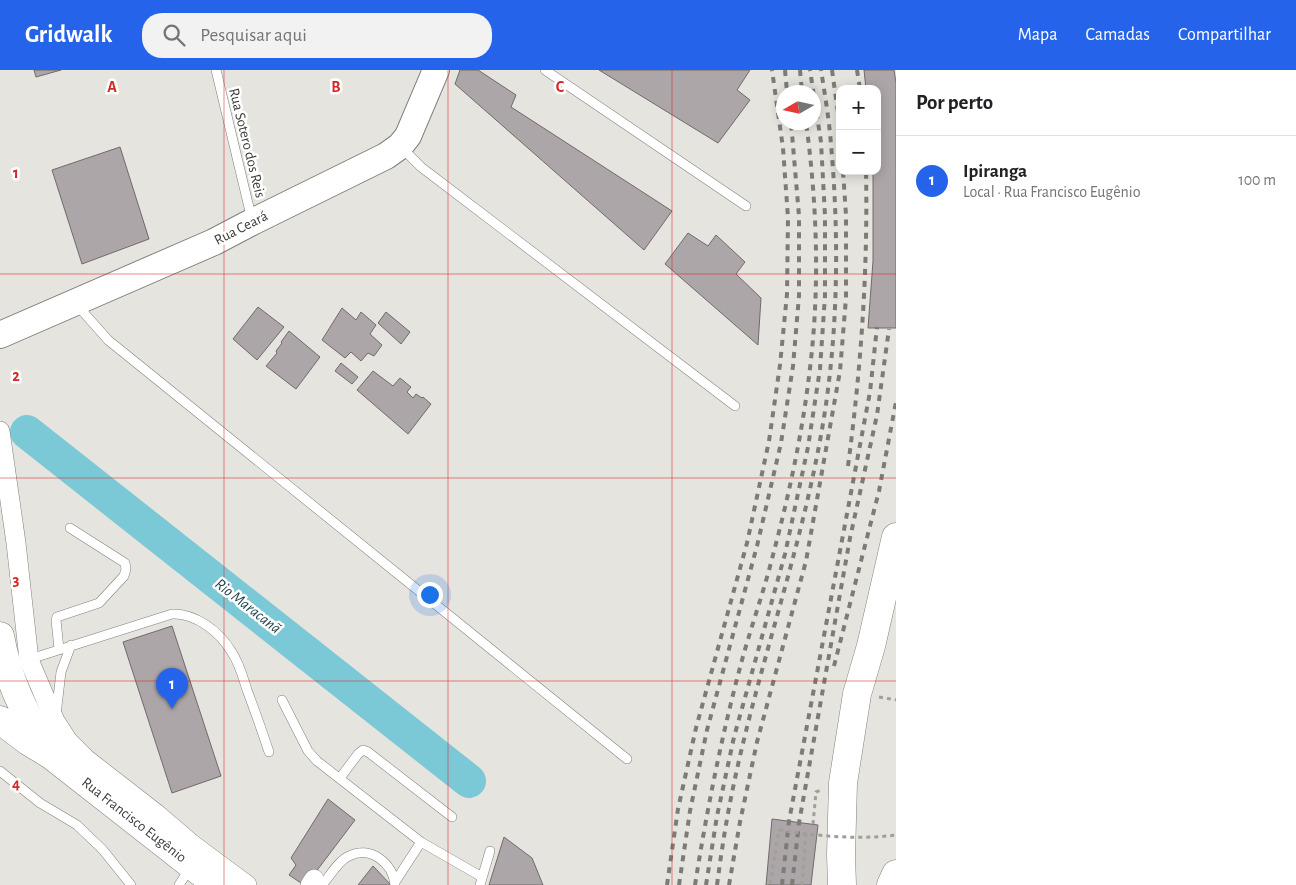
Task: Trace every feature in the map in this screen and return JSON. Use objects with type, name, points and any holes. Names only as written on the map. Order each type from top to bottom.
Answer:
[{"type":"main road","points":[[842,885],[843,783],[857,694],[871,646],[896,537]]},
{"type":"main road","name":"Rua Francisco Eugênio","points":[[0,636],[17,662],[30,722],[51,755]]},
{"type":"main road","name":"Rua Francisco Eugênio","points":[[0,720],[51,755],[185,876],[217,885]]},
{"type":"main road","points":[[891,885],[896,874]]},
{"type":"street","name":"Rua Ceará","points":[[0,335],[214,242],[386,156],[400,146],[408,136],[436,70]]},
{"type":"street","points":[[0,431],[16,543],[17,662],[68,741],[86,759],[193,845],[247,885]]},
{"type":"lane","name":"Rua Sotero dos Reis","points":[[216,70],[252,222]]},
{"type":"lane","points":[[545,70],[746,206]]},
{"type":"lane","points":[[400,146],[421,167],[735,406]]},
{"type":"lane","points":[[75,303],[108,340],[627,759]]},
{"type":"lane","points":[[59,649],[57,617],[96,605],[124,576],[126,569],[125,563],[70,528]]},
{"type":"lane","points":[[17,662],[180,613],[194,618],[214,631],[231,650],[241,672],[269,752]]},
{"type":"lane","points":[[51,755],[61,672],[71,645]]},
{"type":"lane","points":[[282,700],[308,750],[317,761],[421,842],[481,881],[490,851]]},
{"type":"lane","points":[[340,778],[363,750],[452,817]]},
{"type":"lane","points":[[0,770],[40,803],[77,825],[103,850],[131,885]]},
{"type":"lane","points":[[395,883],[421,842]]},
{"type":"lane","points":[[315,883],[348,856],[360,852],[374,855],[384,861],[391,870],[395,883]]},
{"type":"path","points":[[813,824],[816,792]]},
{"type":"path","points":[[770,884],[779,830],[851,837],[896,835]]},
{"type":"path","points":[[802,885],[806,834]]},
{"type":"building","points":[[34,70],[61,70],[36,77]]},
{"type":"building","points":[[460,70],[478,70],[516,95],[511,107],[672,211],[644,250],[455,84]]},
{"type":"building","points":[[599,70],[750,70],[737,90],[750,100],[718,143]]},
{"type":"building","points":[[864,70],[894,70],[896,83],[896,328],[868,328],[873,261],[873,175],[881,175],[881,85],[866,85]]},
{"type":"building","points":[[120,147],[149,239],[82,264],[52,170]]},
{"type":"building","points":[[688,233],[708,246],[716,235],[745,262],[736,274],[761,298],[758,345],[665,264]]},
{"type":"building","points":[[258,307],[284,327],[257,360],[233,339]]},
{"type":"building","points":[[342,308],[356,320],[361,312],[376,325],[370,334],[382,345],[374,356],[368,353],[361,361],[351,352],[345,358],[322,340]]},
{"type":"building","points":[[386,312],[410,332],[401,344],[378,323]]},
{"type":"building","points":[[289,331],[320,357],[296,389],[266,366],[277,353],[276,351]]},
{"type":"building","points":[[341,363],[358,377],[352,384],[335,371]]},
{"type":"building","points":[[373,371],[393,386],[400,378],[411,387],[407,392],[413,398],[416,394],[431,404],[408,434],[357,390]]},
{"type":"building","points":[[172,626],[221,776],[172,793],[123,642]]},
{"type":"building","points":[[328,799],[355,820],[306,885],[304,885],[289,875],[296,865],[291,858]]},
{"type":"building","points":[[772,819],[818,825],[811,885],[766,885]]},
{"type":"building","points":[[504,837],[532,858],[543,885],[489,885]]},
{"type":"building","points":[[373,866],[391,885],[358,885]]},
{"type":"waterway","name":"Rio Maracanã","points":[[27,432],[469,781]]},
{"type":"railway","points":[[667,885],[678,809],[696,728],[747,543],[769,441],[780,365],[787,294],[788,218],[783,148],[772,70]]},
{"type":"railway","points":[[785,70],[786,85]]},
{"type":"railway","points":[[800,70],[801,85]]},
{"type":"railway","points":[[706,885],[717,816],[734,737],[785,554],[808,447],[820,369],[825,296],[825,216],[821,142],[810,70]]},
{"type":"railway","points":[[717,885],[736,773],[808,497],[825,413],[830,375],[835,298],[836,221],[830,135],[821,70]]},
{"type":"railway","points":[[832,70],[836,98]]},
{"type":"railway","points":[[857,70],[859,85]]},
{"type":"railway","points":[[679,885],[690,811],[707,730],[757,546],[781,443],[793,366],[799,296],[799,216],[792,130]]},
{"type":"railway","points":[[695,885],[722,744],[742,660],[767,579],[785,506],[800,437],[807,391],[813,337],[816,276],[815,214],[807,130]]},
{"type":"railway","points":[[729,885],[757,742],[806,561],[840,371],[846,298],[846,215],[843,175]]},
{"type":"railway","points":[[848,466],[863,319],[866,175]]},
{"type":"railway","points":[[782,885],[789,821],[870,392],[877,327]]},
{"type":"railway","points":[[792,885],[799,823],[850,538],[877,415],[889,329]]},
{"type":"railway","points":[[834,666],[879,491],[896,402]]},
{"type":"place","name":"Ipiranga","points":[[172,709]]}]
